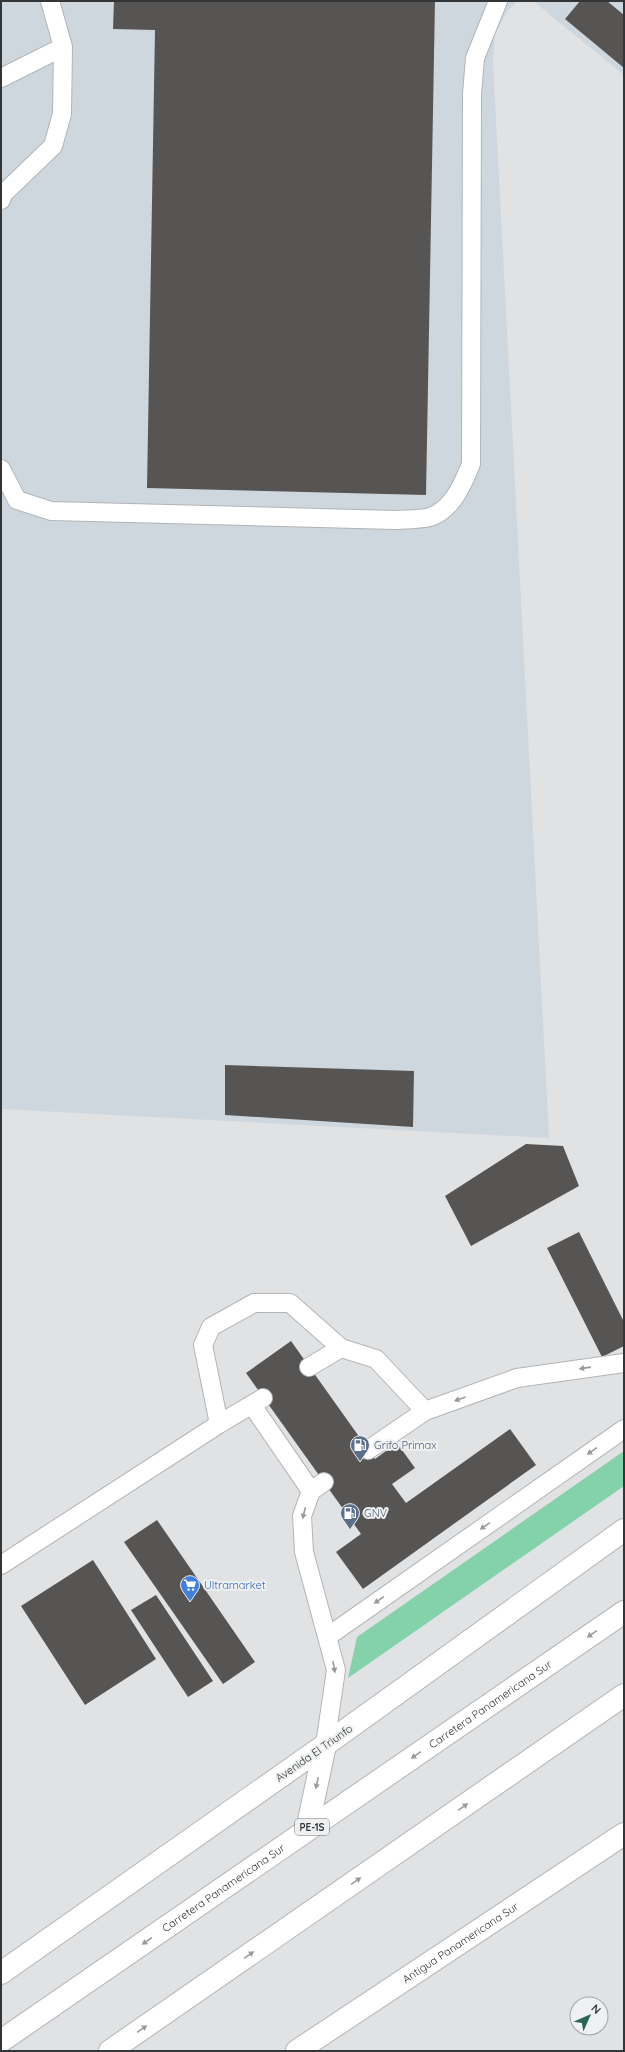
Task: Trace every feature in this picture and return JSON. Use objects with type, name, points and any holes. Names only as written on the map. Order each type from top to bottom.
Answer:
[{"type":"main road","name":"Avenida El Triunfo","points":[[1,1972],[325,1745],[624,1530]]},
{"type":"main road","name":"Carretera Panamericana Sur","points":[[1,2041],[624,1612]]},
{"type":"main road","points":[[110,2051],[624,1695]]},
{"type":"main road","points":[[307,1830],[325,1745]]},
{"type":"main road","name":"Antigua Panamericana Sur","points":[[297,2051],[624,1834]]},
{"type":"main road","points":[[1,2034],[35,2018]]},
{"type":"lane","points":[[1,200],[3,194],[54,146],[62,114],[63,46],[50,1]]},
{"type":"lane","points":[[1,469],[17,500],[51,511],[395,520],[430,517],[447,506],[462,486],[471,464],[472,94],[475,58],[498,1]]},
{"type":"lane","points":[[1,78],[63,46]]},
{"type":"lane","points":[[219,1424],[203,1345],[211,1327],[254,1303],[290,1303],[341,1348],[376,1359],[425,1411]]},
{"type":"lane","points":[[309,1367],[341,1348]]},
{"type":"lane","points":[[368,1450],[425,1411],[517,1378],[624,1363]]},
{"type":"lane","points":[[1,1565],[219,1424],[258,1402],[318,1486],[302,1516],[304,1552],[336,1670],[325,1745]]},
{"type":"lane","points":[[327,1637],[624,1429]]},
{"type":"shaded area","points":[[1,1],[518,1],[509,9],[495,33],[493,62],[549,1138],[1,1109]]},
{"type":"shaded area","points":[[533,1],[624,1],[624,75]]},
{"type":"green space","points":[[624,1451],[624,1486],[348,1678],[357,1637]]},
{"type":"building","points":[[114,1],[435,1],[426,495],[147,488],[155,30],[113,29]]},
{"type":"building","points":[[580,1],[607,1],[624,15],[624,68],[565,19]]},
{"type":"building","points":[[225,1065],[414,1071],[413,1127],[225,1115]]},
{"type":"building","points":[[526,1144],[563,1146],[579,1186],[471,1246],[445,1196]]},
{"type":"building","points":[[579,1232],[624,1322],[624,1346],[602,1357],[547,1248]]},
{"type":"building","name":"Grifo Primax","points":[[291,1341],[375,1459],[397,1443],[415,1468],[392,1484],[406,1503],[510,1429],[536,1465],[363,1589],[336,1552],[361,1534],[246,1373]]},
{"type":"building","name":"Ultramarket","points":[[157,1520],[255,1662],[223,1684],[124,1542]]},
{"type":"building","points":[[93,1560],[156,1659],[85,1705],[21,1606]]},
{"type":"building","points":[[156,1595],[213,1681],[188,1697],[131,1610]]},
{"type":"place","name":"Grifo Primax","points":[[360,1462]]},
{"type":"place","name":"GNV","points":[[350,1530]]},
{"type":"place","name":"Ultramarket","points":[[190,1602]]}]
